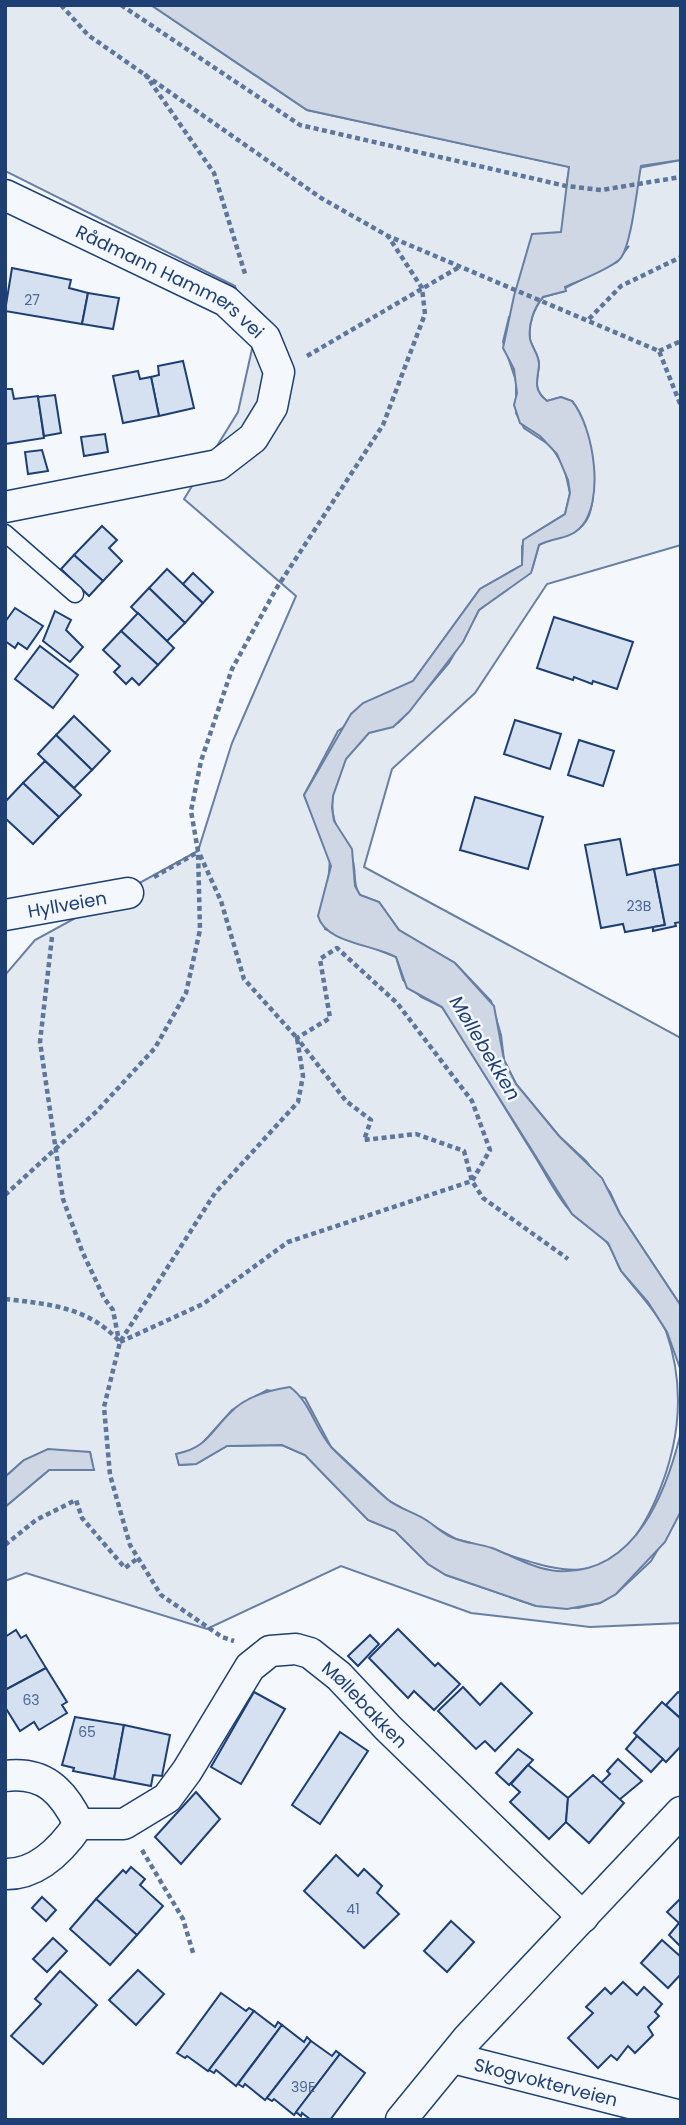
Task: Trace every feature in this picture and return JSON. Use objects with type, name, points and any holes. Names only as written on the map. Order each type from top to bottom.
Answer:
[{"type":"street","name":"Rådmann Hammers vei","points":[[5,195],[226,301],[265,338],[279,372]]},
{"type":"street","points":[[5,507],[218,465],[253,439],[272,407],[279,372]]},
{"type":"street","name":"Hyllveien","points":[[5,915],[128,892]]},
{"type":"street","name":"Møllebakken","points":[[270,1651],[282,1648],[310,1653],[339,1676],[388,1728],[583,1917]]},
{"type":"street","points":[[79,1825],[124,1824],[167,1798],[187,1771],[250,1667],[270,1651]]},
{"type":"street","points":[[5,1776],[37,1776],[64,1798],[79,1825]]},
{"type":"street","points":[[401,2120],[453,2058],[681,1812]]},
{"type":"street","points":[[5,1874],[16,1874],[40,1865],[68,1840],[79,1825]]},
{"type":"street","name":"Skogvokterveien","points":[[453,2058],[681,2116]]},
{"type":"lane","points":[[5,533],[75,594]]},
{"type":"path","points":[[61,5],[88,35],[321,198],[388,236],[571,315],[589,319],[659,351],[679,403]]},
{"type":"path","points":[[121,5],[300,125],[566,186],[601,190],[681,177]]},
{"type":"path","points":[[142,71],[214,173],[249,288]]},
{"type":"path","points":[[5,1195],[97,1111],[155,1048],[186,993],[201,930],[198,851],[191,811],[201,761],[232,669],[276,589],[383,425],[425,314],[422,288],[388,236]]},
{"type":"path","points":[[589,319],[621,286],[681,257]]},
{"type":"path","points":[[279,372],[461,266]]},
{"type":"path","points":[[659,351],[681,341]]},
{"type":"path","points":[[679,403],[681,390]]},
{"type":"path","points":[[128,892],[198,851]]},
{"type":"path","points":[[198,851],[221,901],[244,979],[297,1038],[346,1101],[371,1119],[364,1140],[416,1133],[464,1151],[472,1181],[483,1198],[568,1259]]},
{"type":"path","points":[[54,905],[51,966],[40,1042],[63,1199],[104,1298],[113,1310],[120,1342]]},
{"type":"path","points":[[120,1342],[203,1304],[288,1242],[472,1181],[490,1150],[472,1101],[397,1003],[337,947],[320,959],[330,1018],[297,1038]]},
{"type":"path","points":[[270,1651],[222,1637],[161,1595],[130,1545],[110,1475],[104,1407],[120,1342],[215,1193],[298,1102],[303,1076],[297,1038]]},
{"type":"path","points":[[5,1299],[52,1305],[101,1322],[120,1342]]},
{"type":"path","points":[[5,1545],[36,1520],[76,1500],[82,1518],[125,1568],[138,1558]]},
{"type":"path","points":[[124,1824],[183,1919],[194,1955]]},
{"type":"shaded area","points":[[5,5],[151,5],[307,110],[570,167],[567,181],[681,160],[681,545],[547,584],[475,693],[392,769],[364,867],[681,1038],[681,1306],[620,1214],[610,1192],[586,1161],[559,1136],[516,1084],[504,1060],[501,1035],[491,1001],[455,963],[399,930],[379,902],[360,895],[352,859],[334,819],[332,808],[335,783],[352,748],[369,732],[399,722],[449,663],[479,610],[532,570],[539,545],[578,529],[589,515],[593,500],[592,463],[584,426],[572,401],[561,397],[547,401],[540,393],[537,385],[539,362],[530,339],[530,328],[534,311],[543,297],[565,291],[565,288],[617,262],[629,246],[509,317],[503,342],[516,381],[516,413],[524,428],[551,446],[564,467],[570,493],[565,514],[528,537],[522,546],[522,565],[480,589],[413,681],[338,731],[304,795],[330,858],[325,929],[396,957],[403,980],[421,997],[442,1007],[561,1200],[576,1217],[608,1244],[622,1272],[666,1331],[676,1374],[678,1416],[670,1458],[656,1499],[637,1534],[616,1556],[594,1567],[570,1570],[544,1566],[456,1539],[388,1500],[331,1447],[305,1398],[267,1390],[232,1410],[198,1448],[177,1454],[179,1465],[196,1464],[227,1446],[282,1445],[305,1455],[368,1520],[395,1531],[428,1564],[446,1575],[536,1606],[578,1608],[600,1603],[616,1594],[651,1561],[681,1511],[681,1623],[590,1627],[471,1613],[341,1566],[207,1629],[26,1573],[5,1581],[5,1507],[49,1470],[93,1469],[90,1452],[24,1460],[5,1477],[5,975],[35,940],[198,851],[232,743],[296,596],[184,499],[238,412],[254,340],[235,286],[5,171]]},
{"type":"water","name":"Møllebekken","points":[[151,5],[681,5],[681,160],[641,166],[627,244],[619,260],[600,272],[565,287],[566,291],[543,297],[531,322],[530,339],[539,362],[537,385],[540,393],[547,401],[561,397],[572,401],[586,428],[594,465],[592,502],[587,517],[575,532],[539,545],[531,573],[479,610],[463,642],[409,712],[393,727],[369,733],[346,759],[333,796],[332,808],[334,821],[352,849],[355,886],[360,895],[379,902],[399,930],[455,963],[494,1006],[504,1060],[516,1084],[559,1136],[602,1178],[620,1214],[681,1306],[681,1371],[667,1332],[648,1302],[621,1271],[608,1243],[572,1214],[442,1007],[407,988],[396,957],[340,938],[322,925],[318,916],[331,866],[304,795],[351,714],[363,703],[413,681],[480,589],[522,565],[523,540],[565,514],[570,493],[568,480],[557,454],[540,436],[520,423],[514,405],[517,393],[514,369],[503,348],[514,296],[532,234],[561,232],[569,167],[307,110]]},
{"type":"water","points":[[290,1387],[308,1408],[332,1448],[392,1503],[452,1537],[492,1548],[540,1568],[557,1571],[584,1569],[607,1560],[626,1546],[655,1505],[675,1456],[681,1432],[681,1511],[665,1542],[616,1594],[600,1603],[567,1609],[536,1606],[446,1575],[428,1564],[395,1531],[368,1520],[305,1455],[282,1445],[227,1446],[196,1464],[179,1465],[176,1454],[195,1448],[237,1406],[259,1395]]},
{"type":"water","points":[[48,1449],[90,1452],[94,1470],[49,1470],[5,1507],[5,1477],[24,1460]]},
{"type":"building","points":[[12,268],[71,280],[69,288],[88,293],[82,324],[5,311]]},
{"type":"building","points":[[88,293],[119,298],[113,329],[82,324]]},
{"type":"building","points":[[183,361],[194,408],[159,416],[151,377],[159,375],[158,366]]},
{"type":"building","points":[[138,371],[140,379],[151,377],[159,416],[123,423],[113,376]]},
{"type":"building","points":[[5,389],[12,389],[14,399],[38,396],[44,438],[5,444]]},
{"type":"building","points":[[55,395],[61,433],[44,436],[38,397]]},
{"type":"building","points":[[105,434],[108,452],[84,456],[81,437]]},
{"type":"building","points":[[42,450],[48,471],[28,474],[25,452]]},
{"type":"building","points":[[102,526],[117,540],[109,548],[122,561],[103,581],[74,555]]},
{"type":"building","points":[[74,555],[103,581],[89,596],[61,569]]},
{"type":"building","points":[[167,569],[203,603],[185,623],[149,588]]},
{"type":"building","points":[[193,573],[213,592],[203,603],[183,584]]},
{"type":"building","points":[[149,588],[185,623],[167,641],[131,607]]},
{"type":"building","points":[[15,608],[43,626],[27,649],[18,643],[15,648],[5,641],[5,622]]},
{"type":"building","points":[[55,611],[71,620],[66,630],[83,647],[70,662],[43,641]]},
{"type":"building","points":[[138,613],[174,648],[158,665],[121,631]]},
{"type":"building","points":[[554,617],[633,642],[617,689],[574,677],[573,680],[537,668]]},
{"type":"building","points":[[121,631],[158,665],[139,685],[132,678],[126,684],[114,672],[120,666],[103,650]]},
{"type":"building","points":[[40,646],[78,675],[53,708],[15,679]]},
{"type":"building","points":[[74,716],[110,751],[92,770],[56,735]]},
{"type":"building","points":[[515,720],[561,734],[550,769],[504,754]]},
{"type":"building","points":[[56,735],[92,770],[74,788],[38,754]]},
{"type":"building","points":[[579,740],[614,751],[603,786],[568,775]]},
{"type":"building","points":[[45,761],[81,795],[59,817],[23,783]]},
{"type":"building","points":[[23,783],[59,817],[33,844],[5,818],[5,802]]},
{"type":"building","points":[[475,797],[543,817],[528,869],[460,850]]},
{"type":"building","points":[[620,839],[627,875],[654,869],[665,925],[625,932],[623,924],[601,928],[585,845]]},
{"type":"building","points":[[681,864],[681,922],[675,923],[676,926],[653,931],[653,927],[665,925],[654,869]]},
{"type":"building","points":[[398,1629],[435,1666],[438,1663],[460,1684],[434,1710],[414,1691],[408,1698],[369,1658]]},
{"type":"building","points":[[16,1630],[21,1638],[26,1635],[46,1668],[5,1690],[5,1637]]},
{"type":"building","points":[[370,1635],[379,1644],[358,1666],[348,1656]]},
{"type":"building","points":[[46,1668],[67,1702],[62,1705],[67,1713],[39,1730],[34,1722],[20,1731],[5,1707],[5,1690]]},
{"type":"building","points":[[501,1683],[532,1713],[495,1751],[485,1741],[476,1749],[438,1711],[463,1687],[480,1705]]},
{"type":"building","points":[[254,1692],[285,1709],[241,1784],[211,1767]]},
{"type":"building","points":[[678,1692],[681,1694],[681,1719],[666,1705]]},
{"type":"building","points":[[662,1702],[681,1719],[681,1746],[666,1762],[634,1733]]},
{"type":"building","points":[[75,1717],[124,1725],[114,1779],[73,1771],[74,1768],[62,1765]]},
{"type":"building","points":[[124,1725],[170,1735],[162,1776],[153,1775],[151,1786],[114,1779]]},
{"type":"building","points":[[340,1732],[368,1751],[320,1824],[292,1805]]},
{"type":"building","points":[[637,1736],[663,1759],[651,1772],[626,1749]]},
{"type":"building","points":[[518,1749],[533,1760],[509,1785],[496,1773]]},
{"type":"building","points":[[618,1759],[642,1781],[619,1800],[601,1783],[610,1774],[607,1771]]},
{"type":"building","points":[[528,1765],[568,1798],[566,1822],[549,1839],[510,1802],[520,1792],[511,1784]]},
{"type":"building","points":[[593,1775],[624,1803],[589,1843],[566,1822],[568,1798]]},
{"type":"building","points":[[196,1792],[220,1819],[181,1864],[155,1837]]},
{"type":"building","points":[[336,1855],[358,1876],[364,1869],[382,1886],[377,1893],[399,1914],[364,1948],[304,1891]]},
{"type":"building","points":[[131,1867],[145,1879],[140,1885],[163,1906],[137,1935],[96,1899],[123,1870],[126,1873]]},
{"type":"building","points":[[42,1897],[56,1910],[46,1921],[32,1908]]},
{"type":"building","points":[[681,1898],[681,1947],[669,1935],[679,1923],[667,1912]]},
{"type":"building","points":[[96,1899],[137,1935],[110,1965],[70,1929]]},
{"type":"building","points":[[451,1921],[474,1942],[447,1972],[424,1951]]},
{"type":"building","points":[[53,1938],[67,1951],[47,1972],[33,1959]]},
{"type":"building","points":[[662,1940],[681,1957],[681,1974],[668,1988],[641,1963]]},
{"type":"building","points":[[138,1970],[164,1994],[136,2025],[109,2000]]},
{"type":"building","points":[[60,1971],[97,2005],[43,2064],[11,2036],[41,2004],[35,1999]]},
{"type":"building","points":[[623,1982],[637,1995],[644,1987],[662,2004],[655,2012],[659,2016],[648,2027],[653,2035],[635,2053],[628,2046],[617,2060],[611,2055],[598,2068],[568,2038],[593,2013],[586,2007],[605,1988],[611,1994]]},
{"type":"building","points":[[221,1993],[246,2011],[249,2008],[254,2011],[208,2071],[187,2056],[185,2058],[177,2053]]},
{"type":"building","points":[[254,2011],[275,2027],[278,2022],[282,2025],[236,2086],[216,2070],[214,2073],[209,2070]]},
{"type":"building","points":[[282,2025],[304,2042],[307,2037],[311,2041],[265,2100],[245,2084],[243,2087],[238,2084]]},
{"type":"building","points":[[311,2041],[332,2056],[336,2051],[340,2054],[294,2115],[274,2099],[272,2101],[267,2098]]},
{"type":"building","points":[[340,2054],[365,2073],[330,2120],[311,2120],[302,2113],[301,2116],[296,2112]]}]
